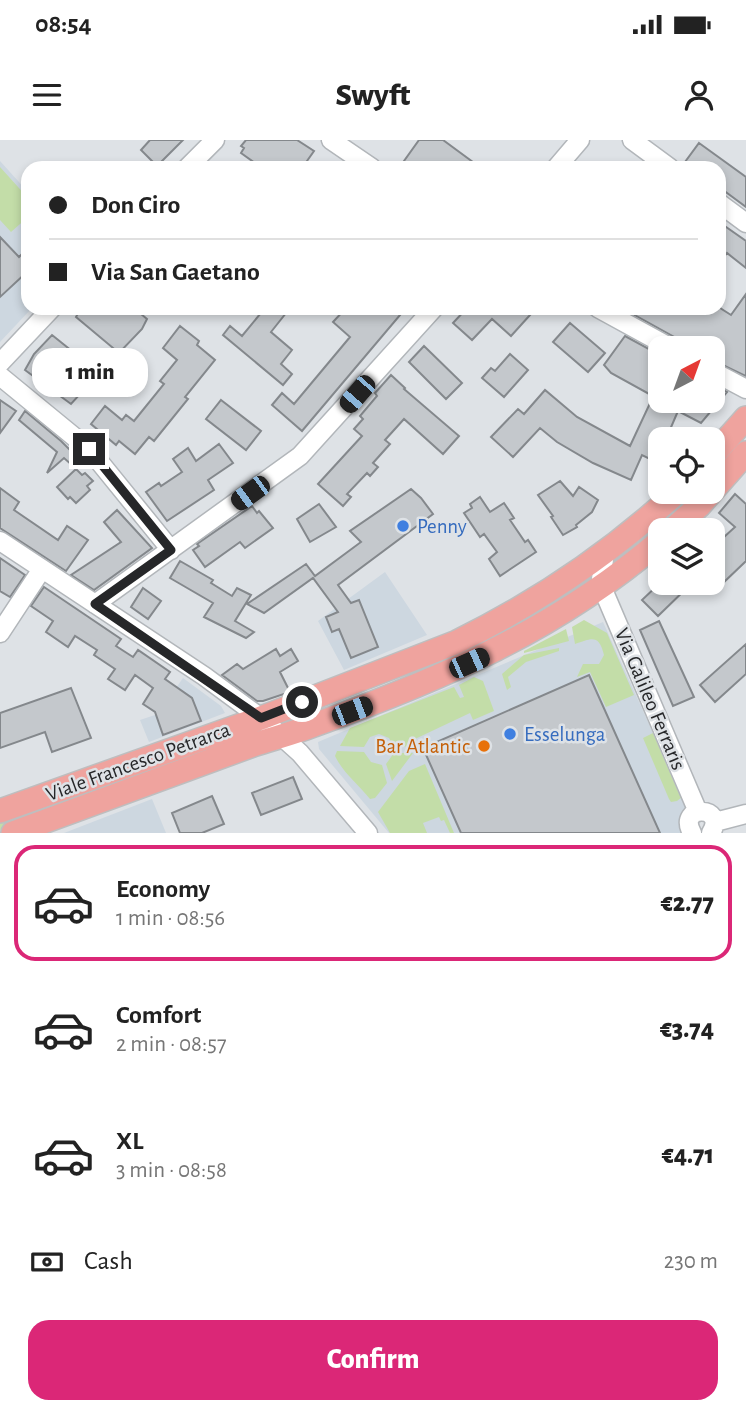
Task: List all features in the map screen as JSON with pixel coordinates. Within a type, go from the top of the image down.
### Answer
[{"type":"main road","points":[[725,441],[746,418]]},
{"type":"main road","points":[[686,518],[746,453]]},
{"type":"main road","name":"Viale Francesco Petrarca","points":[[0,811],[261,718],[457,642],[568,579],[605,553],[663,504]]},
{"type":"main road","name":"Viale Francesco Petrarca","points":[[13,833],[392,696],[485,656],[564,613],[648,551]]},
{"type":"street","points":[[194,161],[215,140]]},
{"type":"street","points":[[331,140],[362,161]]},
{"type":"street","points":[[562,161],[580,140]]},
{"type":"street","points":[[632,140],[660,161]]},
{"type":"street","points":[[726,208],[746,223]]},
{"type":"street","points":[[0,363],[45,315]]},
{"type":"street","points":[[95,604],[300,456],[428,315]]},
{"type":"street","points":[[610,315],[649,336]]},
{"type":"street","points":[[0,376],[89,449],[171,550]]},
{"type":"street","points":[[725,378],[746,390]]},
{"type":"street","points":[[0,541],[283,735],[368,833]]},
{"type":"street","points":[[568,579],[602,587],[605,553]]},
{"type":"street","points":[[0,633],[42,569]]},
{"type":"street","name":"Via Galileo Ferraris","points":[[602,587],[698,812]]},
{"type":"street","points":[[692,833],[689,820],[698,812],[709,813],[713,828],[746,814]]},
{"type":"shaded area","points":[[0,161],[21,184],[21,315],[25,315],[0,342]]},
{"type":"shaded area","points":[[385,572],[427,635],[344,670],[318,621]]},
{"type":"shaded area","points":[[603,622],[698,833],[389,833],[319,749],[318,742]]},
{"type":"shaded area","points":[[183,678],[221,706],[225,713],[149,742],[140,720],[158,714]]},
{"type":"shaded area","points":[[152,799],[166,833],[64,833]]},
{"type":"green space","points":[[0,167],[21,190],[21,223],[11,232],[0,220]]},
{"type":"green space","points":[[584,620],[607,633],[634,695],[606,707],[590,672],[577,677],[583,664],[599,664],[604,655],[600,644],[594,639],[575,644],[572,627]]},
{"type":"green space","points":[[566,629],[569,641],[524,653],[524,651]]},
{"type":"green space","points":[[559,648],[559,651],[526,662],[508,677],[511,687],[507,690],[502,674],[524,655]]},
{"type":"green space","points":[[474,677],[483,681],[494,711],[473,720],[470,713],[415,739],[417,746],[394,747],[389,738],[379,734],[370,737],[364,747],[340,746],[350,728],[454,687],[460,698],[464,697],[459,685]]},
{"type":"green space","points":[[250,731],[249,735],[0,830],[0,821]]},
{"type":"green space","points":[[653,733],[682,797],[677,801],[671,802],[669,799],[643,738]]},
{"type":"green space","points":[[337,751],[364,752],[371,762],[382,765],[387,783],[375,798],[370,799],[338,762],[335,756]]},
{"type":"green space","points":[[394,753],[413,753],[392,781],[386,764]]},
{"type":"green space","points":[[425,764],[454,833],[450,833],[444,820],[441,821],[439,817],[423,823],[427,833],[390,833],[378,812],[409,771]]},
{"type":"building","points":[[150,140],[183,140],[162,161],[152,161],[141,150]]},
{"type":"building","points":[[246,140],[297,140],[314,151],[307,161],[252,161],[241,153],[244,148],[241,146]]},
{"type":"building","points":[[419,140],[443,140],[472,161],[404,161]]},
{"type":"building","points":[[699,143],[724,161],[686,161]]},
{"type":"building","points":[[726,163],[746,177],[746,207],[726,192]]},
{"type":"building","points":[[726,227],[746,241],[746,268],[727,253]]},
{"type":"building","points":[[0,237],[19,257],[21,255],[21,278],[0,297]]},
{"type":"building","points":[[746,294],[746,376],[725,366],[725,336],[672,336],[635,315],[726,315],[726,312],[731,315]]},
{"type":"building","points":[[142,315],[147,319],[142,329],[119,353],[76,317]]},
{"type":"building","points":[[259,315],[284,315],[271,332],[292,350],[281,364],[292,374],[283,385],[223,335],[230,326],[242,336]]},
{"type":"building","points":[[340,315],[400,315],[302,431],[272,405],[282,393],[294,404],[350,337],[333,322]]},
{"type":"building","points":[[460,315],[530,315],[511,336],[492,319],[472,340],[453,323]]},
{"type":"building","points":[[570,323],[605,353],[588,372],[553,342]]},
{"type":"building","points":[[180,326],[199,341],[197,345],[215,360],[154,441],[149,437],[135,454],[119,441],[116,445],[91,424],[105,406],[122,420],[126,415],[134,421],[164,384],[160,381],[177,360],[163,348]]},
{"type":"building","points":[[52,335],[98,372],[71,404],[25,370],[34,354]]},
{"type":"building","points":[[625,336],[648,348],[648,393],[611,373],[604,365]]},
{"type":"building","points":[[424,346],[462,383],[446,399],[409,362]]},
{"type":"building","points":[[510,354],[528,370],[504,397],[482,378],[491,368],[495,371]]},
{"type":"building","points":[[391,375],[459,436],[443,454],[404,419],[385,440],[390,444],[373,463],[378,467],[370,476],[367,473],[347,494],[351,497],[343,506],[318,484],[362,436],[354,429],[363,419],[360,416]]},
{"type":"building","points":[[545,390],[577,417],[630,446],[648,407],[648,413],[677,413],[671,427],[648,427],[648,458],[642,455],[631,480],[593,463],[557,442],[540,428],[513,457],[491,437],[518,409],[524,414]]},
{"type":"building","points":[[0,400],[16,411],[0,433]]},
{"type":"building","points":[[221,400],[261,431],[246,450],[206,419]]},
{"type":"building","points":[[25,411],[80,460],[73,466],[64,458],[47,473],[57,452],[19,420]]},
{"type":"building","points":[[682,413],[709,413],[701,423]]},
{"type":"building","points":[[219,444],[233,463],[208,480],[214,490],[167,521],[146,492],[182,472],[173,459],[188,448],[196,461]]},
{"type":"building","points":[[76,469],[93,481],[87,486],[90,490],[76,503],[57,487]]},
{"type":"building","points":[[560,481],[573,496],[579,487],[598,500],[592,512],[576,525],[577,527],[563,535],[538,495]]},
{"type":"building","points":[[0,488],[19,502],[14,510],[58,540],[67,526],[88,540],[66,571],[0,528]]},
{"type":"building","points":[[411,489],[433,514],[338,585],[351,603],[359,600],[378,647],[351,658],[339,629],[332,632],[326,617],[338,612],[313,578],[264,613],[247,604],[306,564],[315,576],[361,542],[350,531]]},
{"type":"building","points":[[735,494],[746,504],[746,561],[725,581],[725,536],[735,527],[719,513]]},
{"type":"building","points":[[480,497],[490,512],[504,503],[514,518],[510,520],[525,542],[528,540],[536,552],[500,576],[489,559],[497,552],[484,534],[480,537],[464,513],[472,508],[470,504]]},
{"type":"building","points":[[319,504],[336,527],[310,542],[297,519]]},
{"type":"building","points":[[252,506],[273,528],[245,548],[240,542],[205,567],[193,550],[199,546],[197,544]]},
{"type":"building","points":[[117,510],[152,548],[94,590],[71,575],[121,542],[104,522]]},
{"type":"building","points":[[0,558],[25,575],[10,597],[0,591]]},
{"type":"building","points":[[180,561],[213,580],[211,583],[232,596],[237,588],[251,595],[235,621],[254,632],[246,638],[204,617],[213,603],[170,578]]},
{"type":"building","points":[[44,587],[121,639],[116,646],[133,657],[138,650],[170,672],[165,679],[192,698],[201,721],[163,735],[155,712],[143,704],[153,688],[135,675],[125,690],[108,679],[115,669],[94,655],[97,650],[75,636],[68,647],[46,632],[53,621],[31,606]]},
{"type":"building","points":[[143,588],[161,601],[148,619],[131,607]]},
{"type":"building","points":[[648,594],[680,595],[658,616],[642,600]]},
{"type":"building","points":[[659,621],[694,697],[673,706],[640,630]]},
{"type":"building","points":[[746,644],[746,674],[715,702],[700,685]]},
{"type":"building","points":[[276,649],[280,656],[291,649],[298,661],[280,672],[290,692],[257,701],[222,675],[237,664],[243,669]]},
{"type":"building","points":[[589,675],[660,833],[461,833],[423,748]]},
{"type":"building","points":[[71,688],[91,738],[52,752],[45,732],[0,748],[0,713]]},
{"type":"building","points":[[293,777],[302,799],[261,815],[252,793]]},
{"type":"building","points":[[212,796],[224,824],[202,833],[180,833],[172,813]]},
{"type":"place","name":"Penny","points":[[403,526]]},
{"type":"place","name":"Esselunga","points":[[510,734]]},
{"type":"place","name":"Bar Atlantic","points":[[484,746]]},
{"type":"route","points":[[89,449],[171,550],[95,604],[204,676],[261,718],[302,702]]}]
